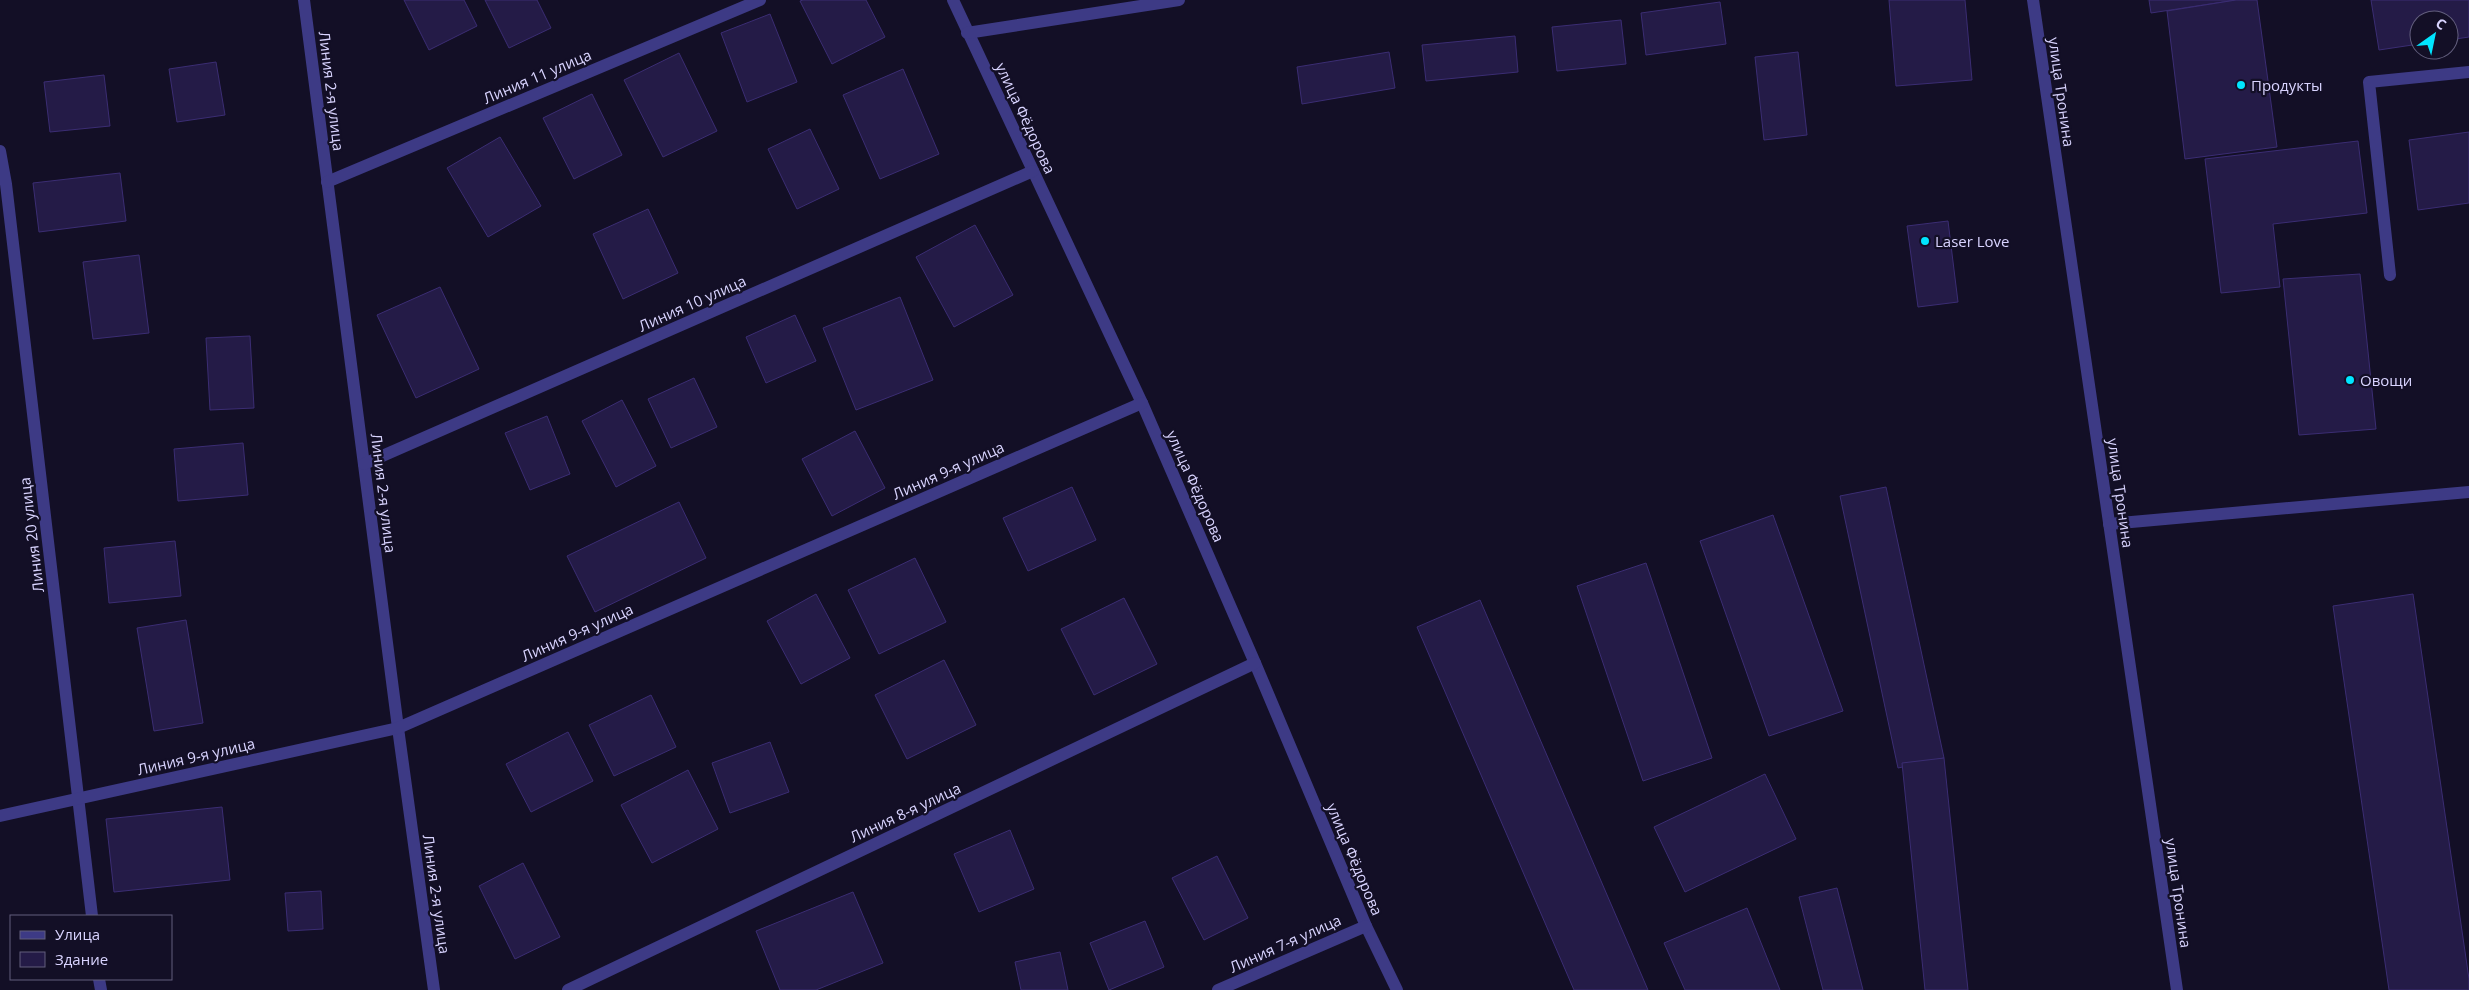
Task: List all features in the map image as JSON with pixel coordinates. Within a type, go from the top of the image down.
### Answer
[{"type":"street","name":"Линия 2-я улица","points":[[304,0],[398,728],[434,990]]},
{"type":"street","name":"Линия 11 улица","points":[[328,182],[760,0]]},
{"type":"street","name":"улица Фёдорова","points":[[953,0],[1142,403],[1255,663],[1366,926],[1397,990]]},
{"type":"street","points":[[967,32],[1179,0]]},
{"type":"street","name":"улица Тронина","points":[[2032,0],[2177,990]]},
{"type":"street","points":[[2390,275],[2369,82],[2469,72]]},
{"type":"street","name":"Линия 20 улица","points":[[0,151],[7,194],[92,915]]},
{"type":"street","name":"Линия 10 улица","points":[[364,464],[1032,171]]},
{"type":"street","name":"Линия 9-я улица","points":[[0,816],[398,728],[1142,403]]},
{"type":"street","points":[[2109,524],[2469,492]]},
{"type":"street","name":"Линия 8-я улица","points":[[568,990],[1255,663]]},
{"type":"street","name":"Линия 7-я улица","points":[[1218,990],[1366,926]]},
{"type":"building","points":[[404,0],[464,0],[477,26],[429,50]]},
{"type":"building","points":[[485,0],[537,0],[551,28],[509,48]]},
{"type":"building","points":[[866,0],[885,37],[832,64],[800,1]]},
{"type":"building","points":[[1889,0],[1965,0],[1972,80],[1896,86]]},
{"type":"building","points":[[2149,0],[2236,0],[2151,13]]},
{"type":"building","points":[[2236,0],[2257,0],[2277,147],[2185,159],[2167,11]]},
{"type":"building","points":[[2371,0],[2469,0],[2469,37],[2459,38],[2459,10],[2409,10],[2409,46],[2379,50]]},
{"type":"building","points":[[1720,2],[1726,44],[1646,55],[1641,13]]},
{"type":"building","points":[[770,14],[797,82],[747,102],[721,33]]},
{"type":"building","points":[[1621,20],[1626,64],[1557,71],[1552,27]]},
{"type":"building","points":[[1515,36],[1518,72],[1426,81],[1422,45]]},
{"type":"building","points":[[1389,52],[1395,88],[1302,104],[1297,67]]},
{"type":"building","points":[[1798,52],[1807,135],[1764,140],[1755,57]]},
{"type":"building","points":[[679,53],[717,131],[663,157],[624,80]]},
{"type":"building","points":[[216,62],[225,115],[177,122],[169,69]]},
{"type":"building","points":[[903,69],[939,154],[880,179],[843,95]]},
{"type":"building","points":[[104,75],[110,126],[50,132],[44,82]]},
{"type":"building","points":[[592,94],[622,155],[574,179],[543,118]]},
{"type":"building","points":[[810,129],[839,189],[797,209],[768,149]]},
{"type":"building","points":[[2469,132],[2469,203],[2418,210],[2409,140]]},
{"type":"building","points":[[500,137],[541,206],[488,237],[447,168]]},
{"type":"building","points":[[2358,141],[2367,213],[2273,224],[2280,287],[2221,293],[2205,159]]},
{"type":"building","points":[[120,173],[126,221],[39,232],[33,183]]},
{"type":"building","points":[[648,209],[678,273],[623,299],[593,234]]},
{"type":"building","points":[[1948,221],[1958,302],[1918,307],[1907,226]]},
{"type":"building","points":[[975,225],[1013,295],[954,327],[916,257]]},
{"type":"building","points":[[139,255],[149,333],[93,339],[83,262]]},
{"type":"building","points":[[2360,274],[2376,429],[2299,435],[2283,279]]},
{"type":"building","points":[[440,287],[479,369],[416,398],[377,315]]},
{"type":"building","points":[[900,297],[933,380],[856,410],[823,328]]},
{"type":"building","points":[[795,315],[816,361],[766,383],[746,337]]},
{"type":"building","points":[[250,336],[254,408],[210,410],[206,338]]},
{"type":"building","points":[[694,378],[717,427],[671,448],[648,399]]},
{"type":"building","points":[[622,400],[656,466],[616,487],[582,421]]},
{"type":"building","points":[[547,416],[570,474],[530,490],[505,433]]},
{"type":"building","points":[[855,431],[885,488],[832,516],[802,459]]},
{"type":"building","points":[[243,443],[248,495],[178,501],[174,449]]},
{"type":"building","points":[[1072,487],[1096,540],[1028,571],[1003,518]]},
{"type":"building","points":[[1886,487],[1944,758],[1898,768],[1840,496]]},
{"type":"building","points":[[679,502],[706,558],[595,612],[567,556]]},
{"type":"building","points":[[1773,515],[1843,711],[1769,736],[1700,541]]},
{"type":"building","points":[[175,541],[181,596],[109,603],[104,548]]},
{"type":"building","points":[[915,558],[946,622],[879,654],[848,590]]},
{"type":"building","points":[[1646,563],[1712,758],[1643,781],[1577,586]]},
{"type":"building","points":[[816,594],[850,658],[801,684],[767,621]]},
{"type":"building","points":[[2413,594],[2469,979],[2469,990],[2389,990],[2333,606]]},
{"type":"building","points":[[1124,598],[1157,664],[1094,695],[1061,629]]},
{"type":"building","points":[[1480,600],[1648,990],[1574,990],[1417,627]]},
{"type":"building","points":[[186,620],[203,723],[154,731],[137,628]]},
{"type":"building","points":[[944,660],[976,725],[907,759],[875,695]]},
{"type":"building","points":[[651,695],[676,747],[614,776],[589,725]]},
{"type":"building","points":[[568,732],[593,781],[531,812],[506,764]]},
{"type":"building","points":[[770,742],[789,792],[730,813],[712,763]]},
{"type":"building","points":[[1944,758],[1968,990],[1925,990],[1902,763]]},
{"type":"building","points":[[688,770],[718,829],[652,863],[621,805]]},
{"type":"building","points":[[1765,774],[1796,839],[1685,892],[1654,827]]},
{"type":"building","points":[[222,807],[230,880],[114,892],[106,819]]},
{"type":"building","points":[[1010,830],[1034,889],[979,912],[954,854]]},
{"type":"building","points":[[1217,856],[1248,918],[1204,940],[1172,878]]},
{"type":"building","points":[[523,863],[560,937],[515,959],[479,886]]},
{"type":"building","points":[[1837,888],[1863,990],[1823,990],[1799,897]]},
{"type":"building","points":[[321,891],[323,929],[288,931],[285,893]]},
{"type":"building","points":[[853,892],[883,963],[816,990],[780,990],[756,931]]},
{"type":"building","points":[[1747,908],[1780,990],[1685,990],[1664,943]]},
{"type":"building","points":[[1145,921],[1164,967],[1109,990],[1090,943]]},
{"type":"building","points":[[1060,952],[1068,990],[1021,990],[1015,962]]},
{"type":"place","name":"Продукты","points":[[2241,85]]},
{"type":"place","name":"Laser Love","points":[[1925,241]]},
{"type":"place","name":"Овощи","points":[[2350,380]]}]
